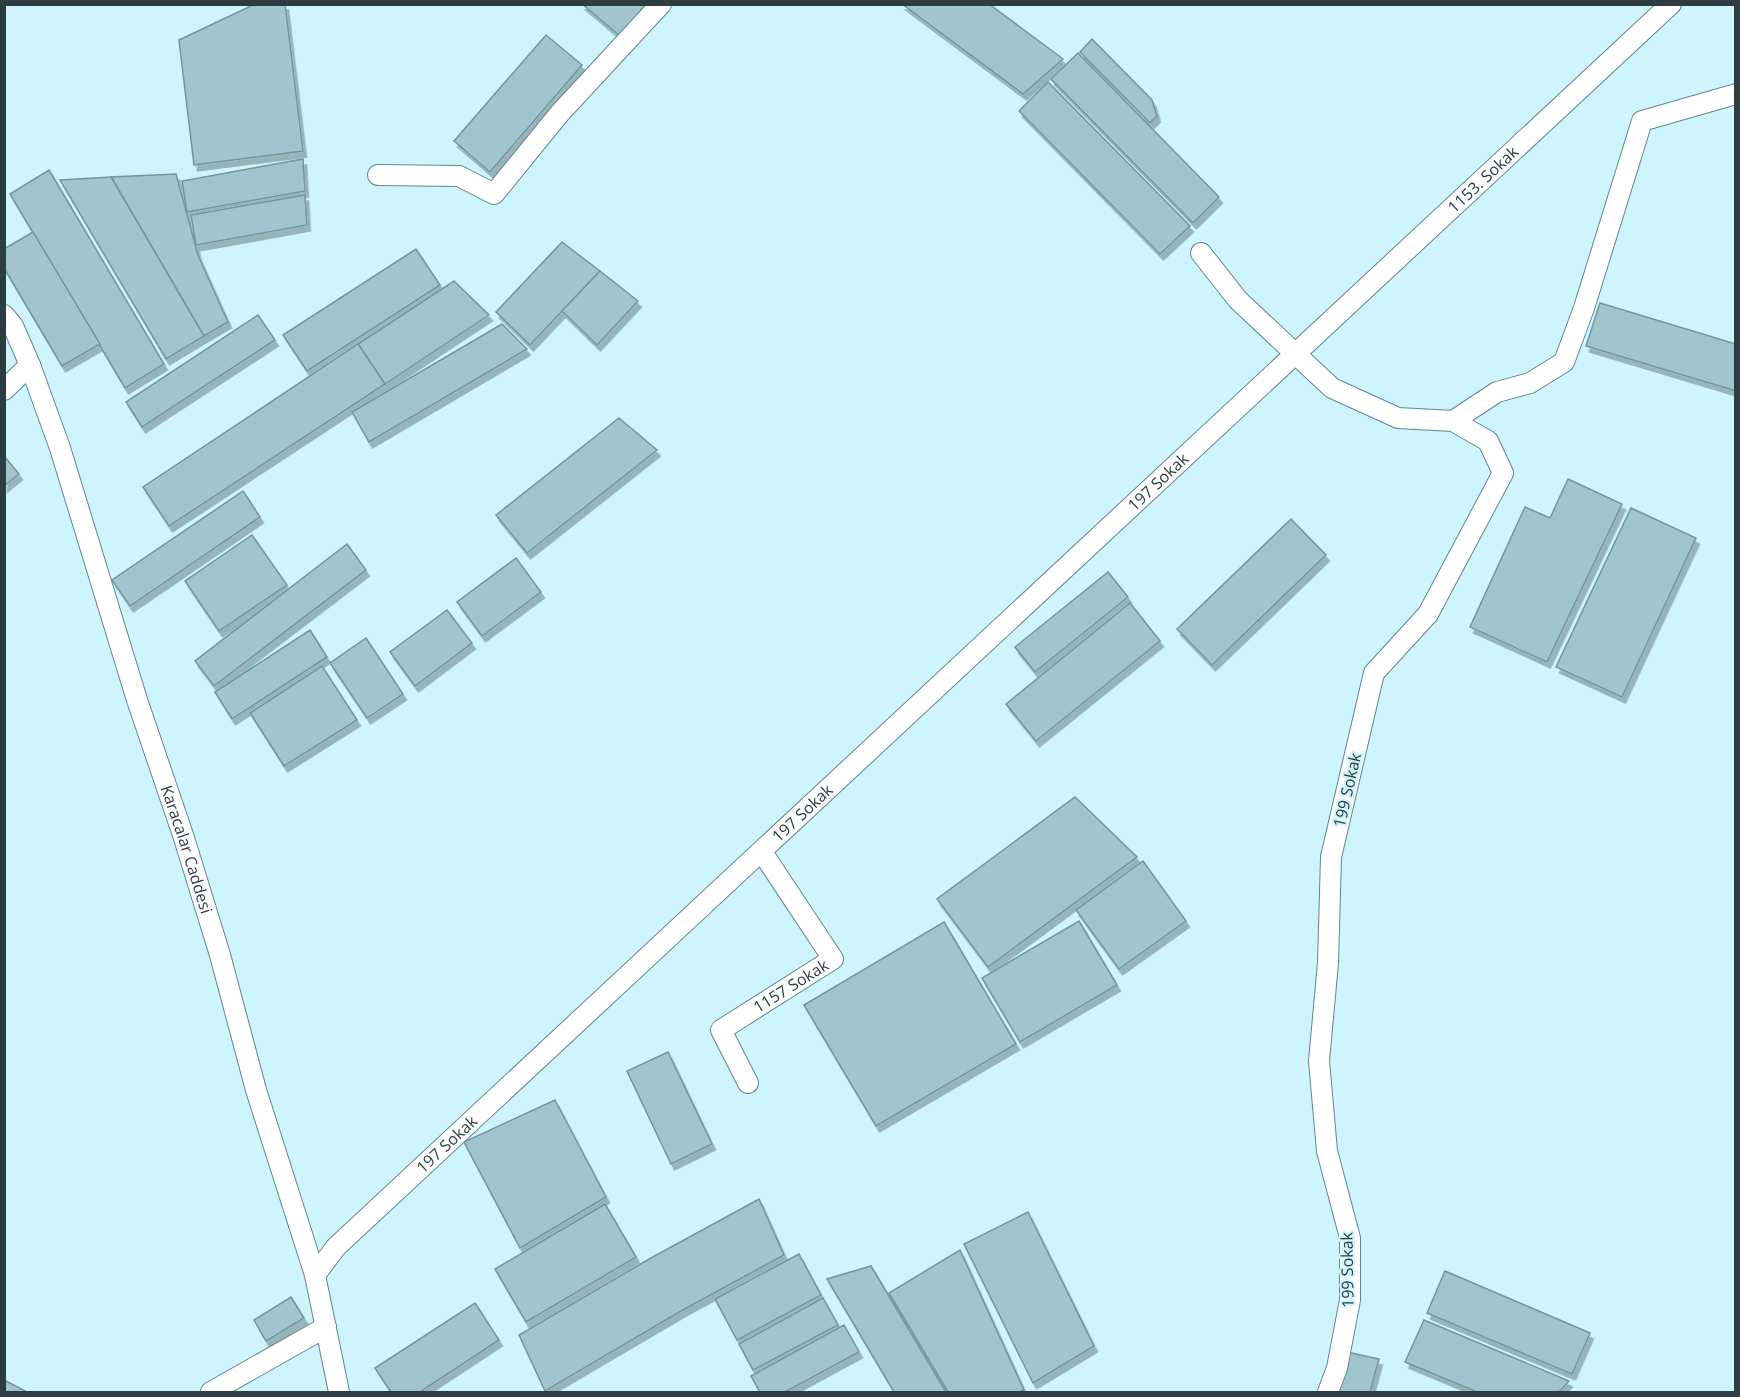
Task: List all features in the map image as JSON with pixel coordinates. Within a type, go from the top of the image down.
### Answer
[{"type":"street","points":[[378,175],[459,176],[494,194],[560,114],[661,4]]},
{"type":"street","name":"1153. Sokak","points":[[1296,356],[1671,4]]},
{"type":"street","points":[[1453,421],[1497,392],[1530,383],[1564,362],[1584,308],[1642,121],[1736,94]]},
{"type":"street","name":"199 Sokak","points":[[1201,253],[1238,300],[1332,388],[1398,418],[1453,421],[1488,441],[1503,473],[1428,614],[1374,673],[1331,857],[1328,963],[1319,1061],[1327,1151],[1350,1238],[1350,1300],[1337,1368],[1328,1392]]},
{"type":"street","name":"Karacalar Caddesi","points":[[4,315],[13,326],[30,365],[60,448],[137,700],[184,838],[220,955],[256,1090],[315,1275],[339,1392]]},
{"type":"street","name":"197 Sokak","points":[[315,1275],[336,1247],[1296,356]]},
{"type":"street","points":[[4,390],[30,365]]},
{"type":"street","name":"1157 Sokak","points":[[748,1083],[721,1030],[832,959],[762,852]]},
{"type":"street","points":[[211,1392],[326,1327]]},
{"type":"building","points":[[255,4],[285,4],[303,151],[194,165],[179,40]]},
{"type":"building","points":[[582,4],[646,4],[620,36]]},
{"type":"building","points":[[902,4],[989,4],[1063,59],[1023,94]]},
{"type":"building","points":[[546,35],[582,65],[490,172],[454,141]]},
{"type":"building","points":[[1092,39],[1152,100],[1157,116],[1150,123],[1080,52]]},
{"type":"building","points":[[1078,53],[1219,197],[1193,223],[1051,79]]},
{"type":"building","points":[[1048,82],[1190,226],[1160,254],[1019,111]]},
{"type":"building","points":[[303,159],[305,191],[187,212],[182,181]]},
{"type":"building","points":[[49,170],[164,364],[125,388],[10,194]]},
{"type":"building","points":[[176,174],[198,255],[228,322],[204,336],[111,177]]},
{"type":"building","points":[[111,177],[204,336],[166,359],[60,180]]},
{"type":"building","points":[[305,195],[307,225],[196,245],[191,215]]},
{"type":"building","points":[[33,232],[100,344],[62,366],[4,268],[4,249]]},
{"type":"building","points":[[562,242],[600,271],[530,345],[496,312]]},
{"type":"building","points":[[416,249],[440,285],[307,371],[283,335]]},
{"type":"building","points":[[600,271],[638,301],[597,345],[562,311]]},
{"type":"building","points":[[454,281],[489,315],[385,384],[358,344]]},
{"type":"building","points":[[1600,303],[1736,344],[1736,391],[1586,346]]},
{"type":"building","points":[[258,315],[275,340],[142,427],[126,402]]},
{"type":"building","points":[[502,324],[527,349],[369,442],[352,412]]},
{"type":"building","points":[[358,344],[385,384],[169,526],[143,487]]},
{"type":"building","points":[[619,418],[657,450],[527,553],[496,515]]},
{"type":"building","points":[[4,456],[19,474],[4,486]]},
{"type":"building","points":[[1568,479],[1622,504],[1547,662],[1470,627],[1525,507],[1550,518]]},
{"type":"building","points":[[243,491],[260,517],[130,606],[112,580]]},
{"type":"building","points":[[1631,508],[1696,538],[1622,697],[1556,667]]},
{"type":"building","points":[[1291,519],[1326,555],[1212,665],[1177,629]]},
{"type":"building","points":[[252,535],[287,585],[219,631],[185,581]]},
{"type":"building","points":[[347,544],[366,570],[214,686],[195,661]]},
{"type":"building","points":[[516,558],[541,592],[482,636],[457,602]]},
{"type":"building","points":[[1108,572],[1128,597],[1035,672],[1015,647]]},
{"type":"building","points":[[1130,603],[1160,641],[1036,741],[1006,704]]},
{"type":"building","points":[[447,610],[472,643],[415,686],[390,652]]},
{"type":"building","points":[[310,630],[327,657],[232,719],[215,692]]},
{"type":"building","points":[[366,638],[403,694],[367,718],[330,663]]},
{"type":"building","points":[[322,666],[357,720],[284,766],[250,713]]},
{"type":"building","points":[[1075,797],[1137,857],[988,967],[937,899]]},
{"type":"building","points":[[1143,861],[1186,921],[1119,969],[1076,910]]},
{"type":"building","points":[[1079,921],[1117,985],[1020,1042],[982,978]]},
{"type":"building","points":[[944,922],[1016,1044],[876,1126],[804,1005]]},
{"type":"building","points":[[668,1052],[712,1144],[671,1164],[627,1071]]},
{"type":"building","points":[[555,1100],[606,1197],[520,1248],[464,1142]]},
{"type":"building","points":[[759,1199],[784,1255],[681,1311],[545,1391],[519,1335],[651,1258]]},
{"type":"building","points":[[605,1204],[636,1257],[526,1322],[495,1269]]},
{"type":"building","points":[[1028,1212],[1094,1346],[1033,1383],[964,1244]]},
{"type":"building","points":[[960,1250],[1024,1390],[1020,1392],[948,1392],[889,1293]]},
{"type":"building","points":[[799,1254],[821,1295],[737,1340],[715,1299]]},
{"type":"building","points":[[871,1266],[946,1392],[894,1392],[827,1279]]},
{"type":"building","points":[[1445,1271],[1590,1333],[1572,1374],[1427,1313]]},
{"type":"building","points":[[291,1297],[304,1318],[266,1341],[254,1320]]},
{"type":"building","points":[[823,1298],[838,1325],[753,1370],[739,1344]]},
{"type":"building","points":[[475,1303],[499,1340],[420,1392],[391,1392],[375,1368]]},
{"type":"building","points":[[1424,1320],[1569,1381],[1559,1392],[1477,1392],[1405,1362]]},
{"type":"building","points":[[844,1325],[859,1352],[785,1392],[760,1392],[751,1376]]},
{"type":"building","points":[[1347,1352],[1379,1359],[1370,1392],[1337,1392]]},
{"type":"building","points":[[4,1380],[27,1392],[4,1392]]}]
